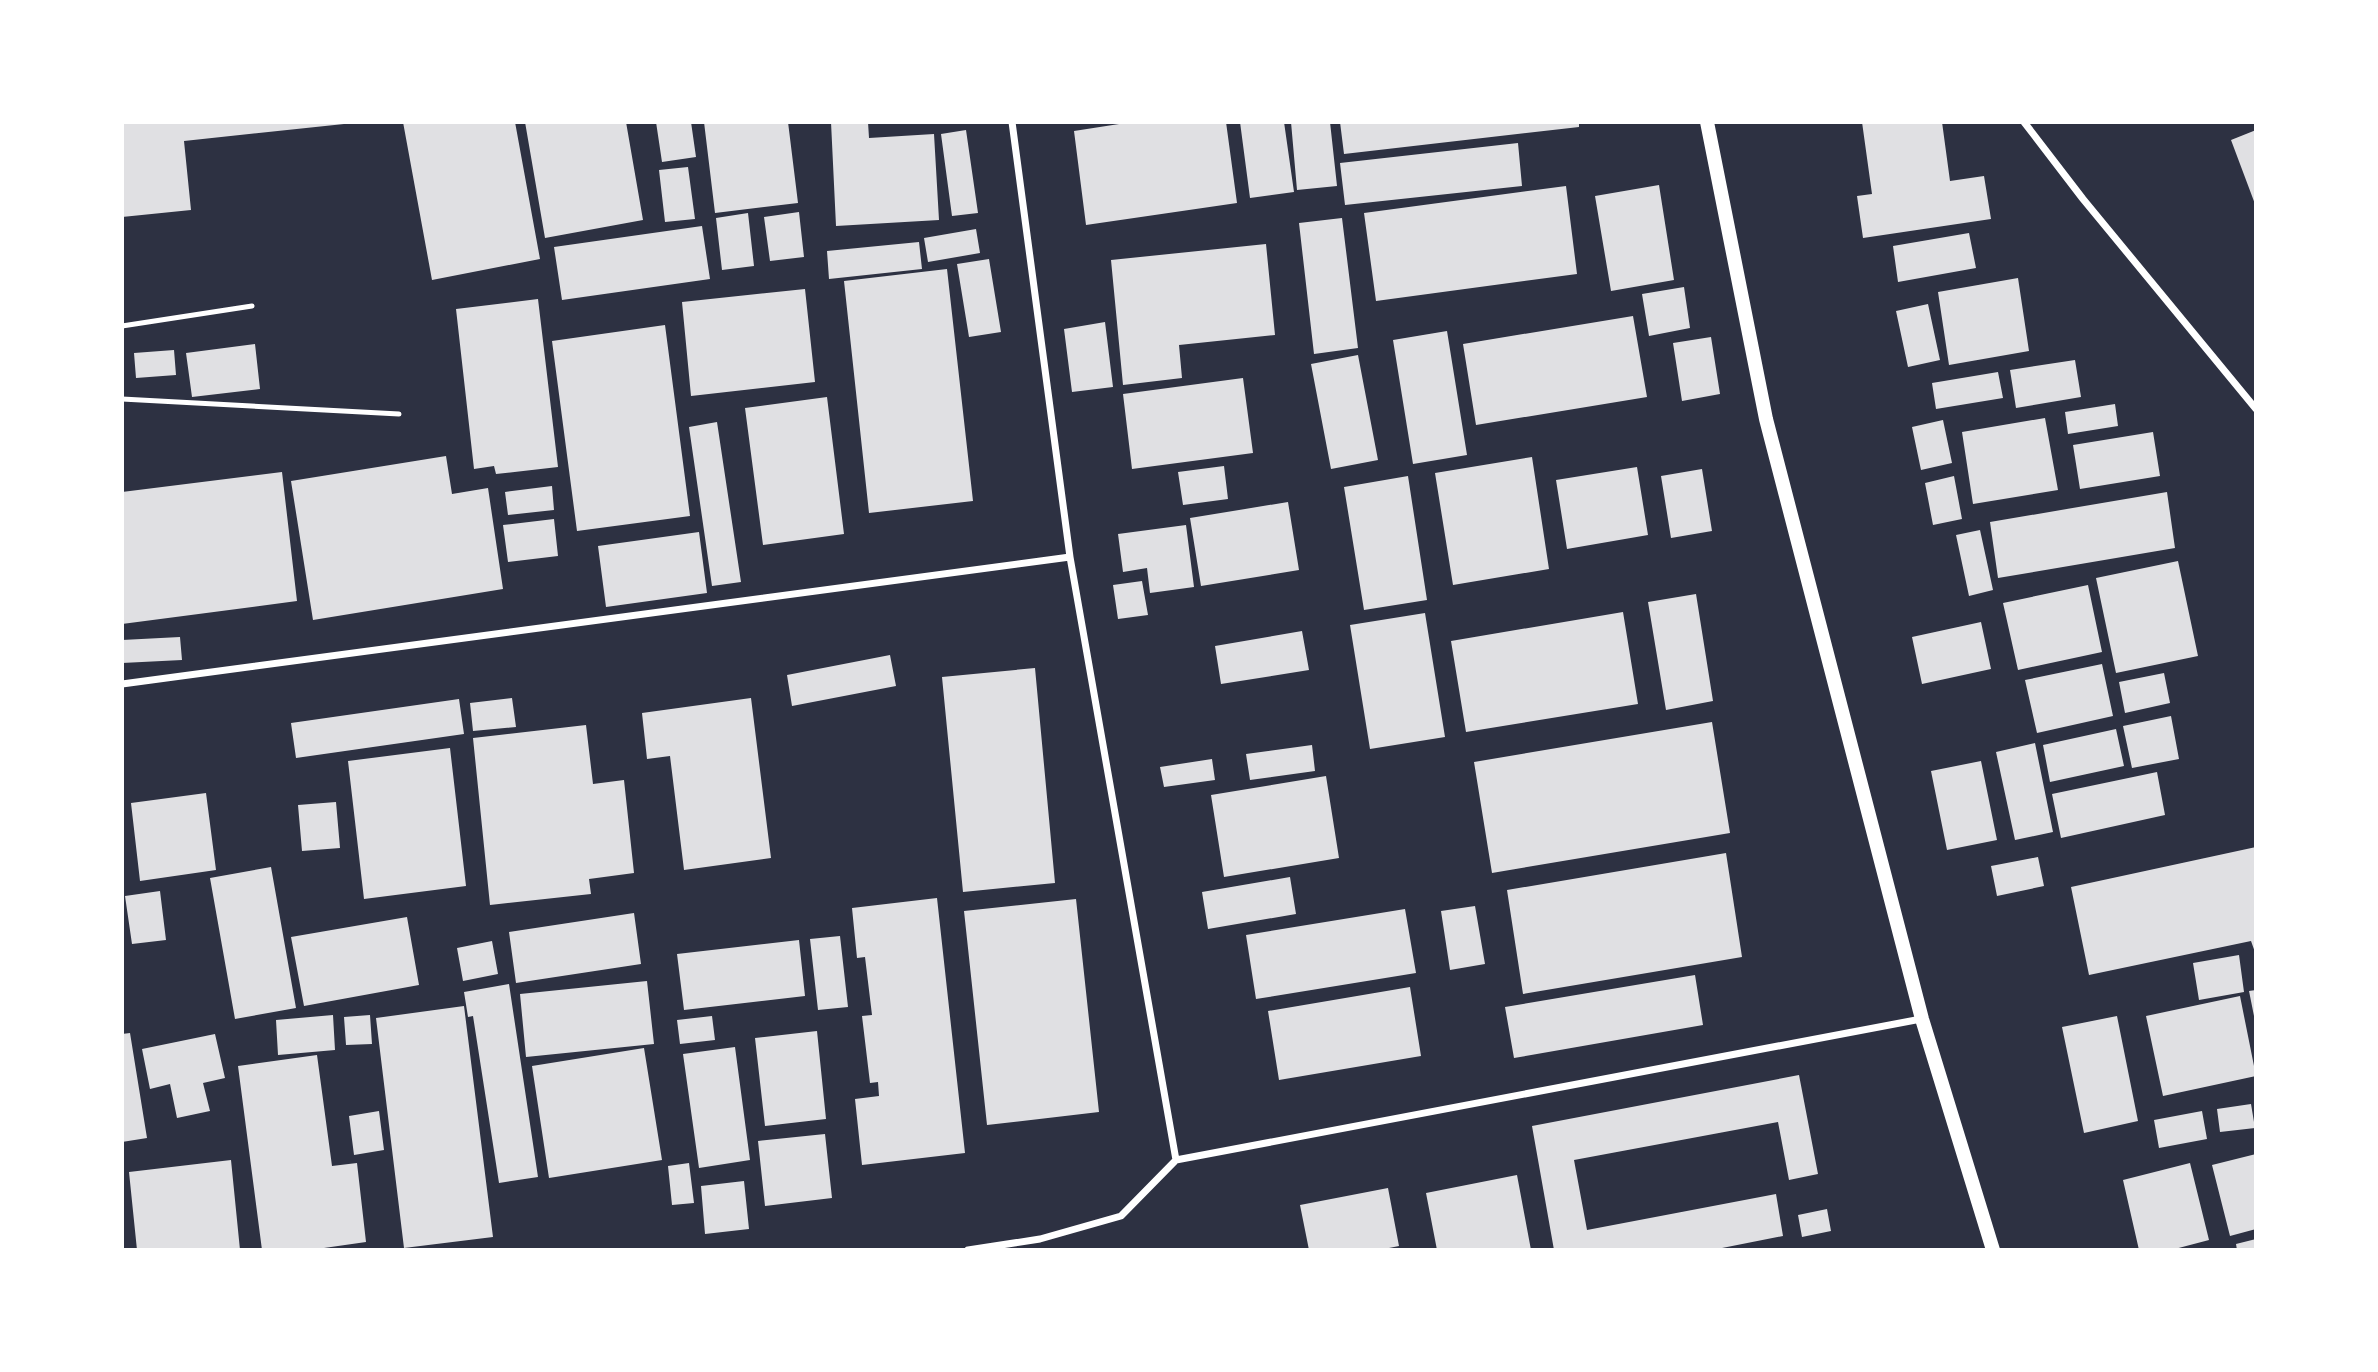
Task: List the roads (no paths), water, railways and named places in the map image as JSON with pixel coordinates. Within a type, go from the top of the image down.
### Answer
[{"type":"main road","points":[[1707,122],[1766,419],[1922,1019],[1993,1250]]},
{"type":"street","points":[[1012,122],[1070,557],[1175,1160]]},
{"type":"street","points":[[2024,122],[2083,199],[2256,409]]},
{"type":"street","points":[[122,684],[1070,557]]},
{"type":"street","points":[[968,1250],[1040,1240],[1121,1216],[1175,1160],[1922,1019]]},
{"type":"lane","points":[[122,326],[252,306]]},
{"type":"lane","points":[[122,399],[398,414]]}]
